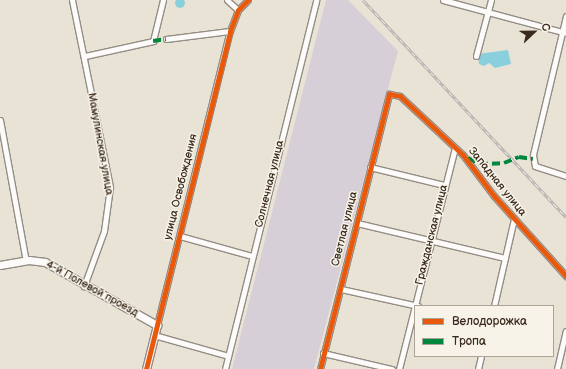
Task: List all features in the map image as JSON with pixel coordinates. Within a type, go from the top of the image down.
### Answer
[{"type":"street","name":"Мамулинская улица","points":[[72,0],[110,187],[104,231],[84,286]]},
{"type":"street","points":[[84,56],[153,41],[163,0]]},
{"type":"street","points":[[227,0],[238,10],[248,0]]},
{"type":"street","name":"Солнечная улица","points":[[225,369],[316,0]]},
{"type":"street","points":[[443,0],[488,14],[564,33]]},
{"type":"street","points":[[476,56],[491,0]]},
{"type":"street","name":"улица Освобождения","points":[[146,369],[230,31],[238,10]]},
{"type":"street","points":[[566,16],[564,33],[533,155],[535,166],[566,176]]},
{"type":"street","points":[[166,39],[230,31]]},
{"type":"street","name":"Западная улица","points":[[389,94],[400,96],[455,148],[514,218],[566,276]]},
{"type":"street","name":"Светлая улица","points":[[320,369],[389,94]]},
{"type":"street","points":[[0,120],[26,261]]},
{"type":"street","name":"Гражданская улица","points":[[416,305],[444,185],[455,148]]},
{"type":"street","points":[[370,167],[444,185]]},
{"type":"street","points":[[494,305],[514,218]]},
{"type":"street","points":[[357,223],[431,239],[505,258]]},
{"type":"street","points":[[180,236],[252,256]]},
{"type":"street","name":"4-й Полевой проезд","points":[[0,265],[26,261],[45,262],[84,286],[157,325]]},
{"type":"street","points":[[341,289],[416,305]]},
{"type":"street","name":"Гражданская улица","points":[[399,369],[414,313]]},
{"type":"street","points":[[557,369],[566,331]]},
{"type":"street","points":[[154,336],[228,356]]},
{"type":"street","points":[[324,353],[392,369]]},
{"type":"street","points":[[479,369],[482,357]]},
{"type":"shaded area","points":[[326,0],[348,0],[398,51],[314,369],[232,369]]},
{"type":"water","points":[[178,-1],[182,-1],[185,1],[185,5],[182,8],[178,8],[175,5],[175,1]]},
{"type":"water","points":[[508,50],[511,64],[495,68],[489,63],[484,66],[479,64],[478,54]]},
{"type":"railway","points":[[363,0],[566,217]]},
{"type":"marked path","points":[[153,41],[166,39]]},
{"type":"marked path","points":[[468,158],[480,164],[504,163],[519,157],[533,159]]},
{"type":"cycle path","points":[[146,369],[230,31],[238,10],[248,0]]},
{"type":"cycle path","points":[[320,369],[389,94],[400,96],[463,155],[494,196],[566,276]]}]
